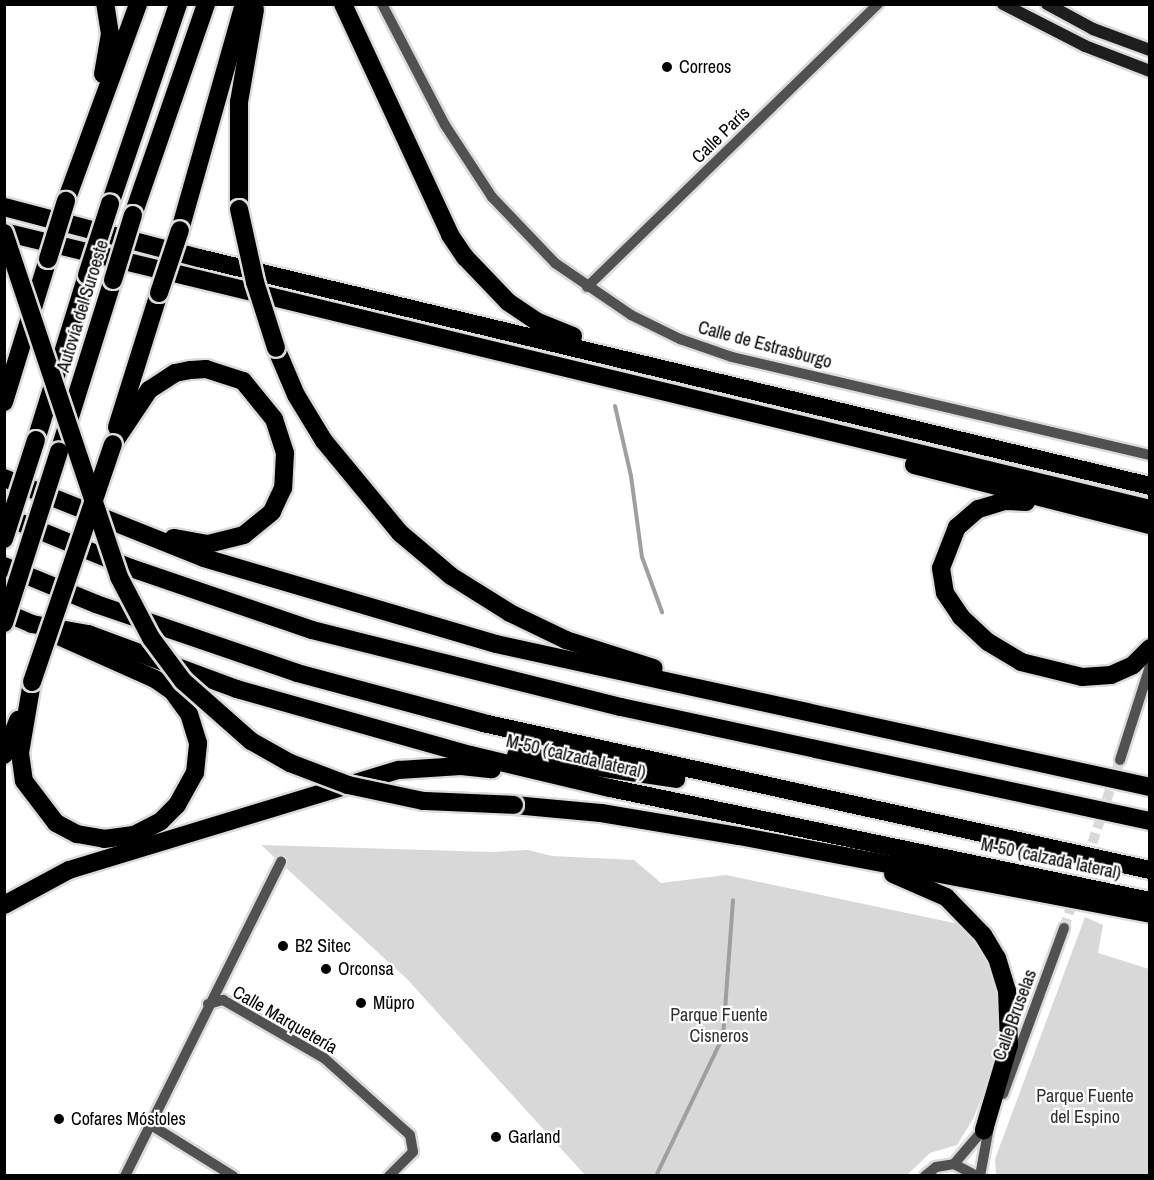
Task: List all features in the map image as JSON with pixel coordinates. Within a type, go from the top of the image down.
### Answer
[{"type":"highway","points":[[101,101],[110,34],[105,4]]},
{"type":"highway","points":[[4,402],[66,201],[138,4]]},
{"type":"highway","name":"Autovía del Suroeste","points":[[4,539],[110,204],[178,4]]},
{"type":"highway","name":"Autovía del Suroeste","points":[[4,623],[133,215],[206,4]]},
{"type":"highway","points":[[4,755],[32,682],[113,444],[180,230],[244,4]]},
{"type":"highway","points":[[256,4],[239,102],[239,210],[255,282],[276,348],[297,395],[359,488],[426,555],[510,613],[566,640],[637,664],[868,717],[928,739]]},
{"type":"highway","points":[[344,4],[450,235],[485,282],[536,321],[566,334],[703,369],[756,389]]},
{"type":"highway","points":[[4,207],[200,258],[756,389],[1149,486]]},
{"type":"highway","points":[[4,232],[652,391],[1149,509]]},
{"type":"highway","points":[[4,232],[119,577],[151,638],[183,681],[251,741],[290,763],[338,782],[423,801],[514,805],[627,817],[1149,914]]},
{"type":"highway","points":[[113,444],[149,390],[175,373],[206,369],[243,381],[258,395],[274,419],[285,453],[283,488],[272,512],[244,535],[208,544],[125,528]]},
{"type":"highway","points":[[652,391],[1058,503],[1149,525]]},
{"type":"highway","points":[[4,478],[204,558],[496,644],[1149,787]]},
{"type":"highway","points":[[1058,503],[1005,501],[978,509],[957,527],[947,545],[941,568],[945,592],[961,617],[988,642],[1021,662],[1048,671],[1082,678],[1111,675],[1134,664],[1149,648]]},
{"type":"highway","points":[[4,516],[131,568],[312,630],[621,707],[1149,821]]},
{"type":"highway","points":[[4,566],[96,604],[297,673],[483,723],[1149,870]]},
{"type":"highway","points":[[4,601],[88,634]]},
{"type":"highway","name":"M-50 (calzada lateral)","points":[[4,612],[32,624],[88,634],[237,689],[411,740],[610,788],[1149,901]]},
{"type":"highway","points":[[32,624],[134,668],[172,691],[189,714],[198,743],[195,773],[177,805],[161,821],[134,835],[104,839],[77,834],[56,823],[24,781],[20,753],[32,682]]},
{"type":"highway","points":[[411,740],[720,787],[788,791]]},
{"type":"highway","points":[[4,904],[69,870],[399,770],[461,766],[610,788]]},
{"type":"highway","points":[[627,817],[667,829],[880,870],[918,882],[959,909],[997,958],[1007,990],[1009,1045],[984,1130]]},
{"type":"street","name":"Calle de Estrasburgo","points":[[382,4],[445,125],[492,197],[555,263],[586,287],[680,339],[732,357],[1149,455]]},
{"type":"street","name":"Calle París","points":[[586,287],[878,4]]},
{"type":"street","points":[[1003,4],[1085,46],[1149,71]]},
{"type":"street","points":[[1047,4],[1093,29],[1149,51]]},
{"type":"street","points":[[1120,760],[1149,670]]},
{"type":"street","points":[[125,1176],[208,1004],[281,862]]},
{"type":"street","name":"Calle Bruselas","points":[[978,1176],[984,1142],[994,1113],[1023,1046],[1064,928]]},
{"type":"street","name":"Calle Marquetería","points":[[208,1004],[223,1000],[324,1058],[410,1135],[413,1152],[389,1176]]},
{"type":"street","name":"Calle Bruselas","points":[[954,1164],[984,1130],[994,1113]]},
{"type":"street","points":[[151,1125],[233,1176]]},
{"type":"street","points":[[925,1176],[936,1167],[954,1164],[978,1176]]},
{"type":"green space","name":"Parque Fuente Cisneros","points":[[261,845],[492,852],[528,850],[552,856],[634,860],[661,883],[726,875],[954,923],[969,930],[991,968],[999,995],[1001,1022],[993,1070],[973,1119],[957,1145],[930,1153],[907,1175],[585,1175],[407,979]]},
{"type":"green space","name":"Parque Fuente del Espino","points":[[1085,917],[1103,925],[1098,953],[1149,969],[1149,1175],[996,1175],[995,1159]]},
{"type":"waterway","points":[[615,406],[631,476],[642,557],[662,612]]},
{"type":"waterway","points":[[656,1176],[723,1037],[733,900]]},
{"type":"tunnel","points":[[1064,928],[1120,760]]},
{"type":"place","name":"Correos","points":[[667,67]]},
{"type":"place","name":"B2 Sitec","points":[[283,946]]},
{"type":"place","name":"Orconsa","points":[[326,969]]},
{"type":"place","name":"Müpro","points":[[361,1003]]},
{"type":"place","name":"Cofares Móstoles","points":[[59,1119]]},
{"type":"place","name":"Garland","points":[[496,1137]]}]
